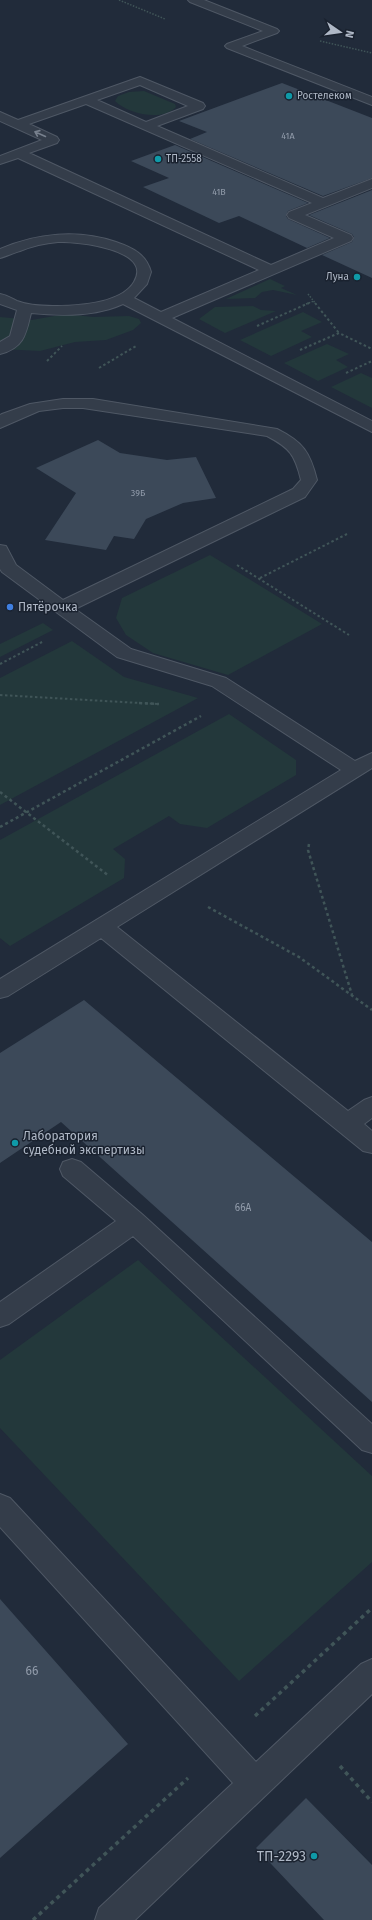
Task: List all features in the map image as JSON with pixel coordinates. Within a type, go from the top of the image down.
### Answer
[{"type":"lane","points":[[194,0],[273,31],[231,46],[372,100]]},
{"type":"lane","points":[[18,124],[140,81],[199,106],[146,126]]},
{"type":"lane","points":[[86,100],[323,203]]},
{"type":"lane","points":[[0,116],[53,140],[0,160]]},
{"type":"lane","points":[[18,153],[271,270]]},
{"type":"lane","points":[[168,320],[271,270],[346,238],[294,215],[372,183]]},
{"type":"lane","points":[[0,254],[15,246],[37,240],[62,238],[87,239],[109,243],[128,251],[140,261],[144,272],[140,285],[123,298],[106,305],[80,310],[51,311],[25,308],[0,298]]},
{"type":"lane","points":[[123,298],[372,427]]},
{"type":"lane","points":[[0,349],[17,338],[25,308]]},
{"type":"lane","points":[[0,423],[27,410],[51,403],[93,404],[271,432],[291,442],[304,458],[309,480],[299,493],[62,608]]},
{"type":"lane","points":[[0,550],[8,568],[124,653],[219,682],[355,770]]},
{"type":"lane","points":[[0,990],[372,760]]},
{"type":"lane","points":[[102,927],[372,1144]]},
{"type":"lane","points":[[347,1124],[372,1106]]},
{"type":"lane","points":[[72,1169],[134,1222],[372,1441]]},
{"type":"lane","points":[[0,1316],[134,1222]]},
{"type":"lane","points":[[0,1507],[255,1784]]},
{"type":"lane","points":[[111,1920],[372,1674]]},
{"type":"path","points":[[306,291],[339,332],[372,349]]},
{"type":"path","points":[[257,326],[314,301]]},
{"type":"path","points":[[71,403],[75,383],[168,320]]},
{"type":"path","points":[[295,352],[339,332]]},
{"type":"path","points":[[340,376],[372,361]]},
{"type":"path","points":[[259,579],[347,534]]},
{"type":"path","points":[[199,542],[349,635]]},
{"type":"path","points":[[0,664],[50,638]]},
{"type":"path","points":[[0,695],[163,704]]},
{"type":"path","points":[[0,826],[240,695]]},
{"type":"path","points":[[0,792],[108,876],[170,886],[299,957],[372,1010]]},
{"type":"path","points":[[320,792],[308,850],[352,995]]},
{"type":"green space","points":[[144,91],[175,104],[176,107],[170,112],[154,115],[136,113],[121,106],[115,101],[118,96],[129,92]]},
{"type":"green space","points":[[270,279],[285,286],[281,288],[297,295],[273,290],[262,292],[255,298],[226,299]]},
{"type":"green space","points":[[253,306],[261,310],[276,311],[225,333],[199,319],[215,307]]},
{"type":"green space","points":[[303,312],[322,322],[301,331],[312,337],[271,356],[240,340]]},
{"type":"green space","points":[[65,314],[93,317],[129,316],[139,319],[141,323],[133,330],[106,340],[75,342],[40,351],[0,349],[0,317],[32,320]]},
{"type":"green space","points":[[327,344],[349,354],[336,360],[348,367],[318,381],[284,363]]},
{"type":"green space","points":[[361,373],[372,378],[372,408],[331,387]]},
{"type":"green space","points":[[210,555],[322,624],[228,675],[153,653],[126,635],[116,618],[122,598]]},
{"type":"green space","points":[[43,623],[53,630],[0,657],[0,644]]},
{"type":"green space","points":[[72,641],[124,677],[198,698],[0,805],[0,678]]},
{"type":"green space","points":[[229,714],[296,760],[296,775],[207,828],[180,824],[169,816],[113,849],[125,859],[124,878],[10,946],[0,938],[0,840]]},
{"type":"green space","points":[[138,1260],[372,1476],[372,1562],[239,1681],[0,1428],[0,1360]]},
{"type":"building","points":[[282,83],[372,118],[372,178],[323,196],[190,139],[207,132],[179,121]]},
{"type":"building","points":[[175,145],[308,203],[288,211],[286,216],[288,219],[330,238],[307,248],[239,216],[219,223],[143,187],[169,178],[131,161]]},
{"type":"building","points":[[372,190],[372,278],[322,255],[352,242],[354,237],[352,234],[309,215]]},
{"type":"building","points":[[98,440],[120,453],[167,460],[196,457],[216,498],[183,503],[146,519],[134,539],[114,536],[106,550],[45,540],[76,493],[36,468]]},
{"type":"building","points":[[84,1000],[372,1242],[372,1402],[61,1122],[0,1163],[0,1053]]},
{"type":"building","points":[[0,1599],[128,1744],[0,1858]]},
{"type":"building","name":"ТП-2293","points":[[306,1798],[372,1865],[372,1920],[324,1920],[256,1848]]},
{"type":"place","name":"Ростелеком","points":[[289,96]]},
{"type":"place","name":"ТП-2558","points":[[158,159]]},
{"type":"place","name":"Луна","points":[[357,277]]},
{"type":"place","name":"Пятёрочка","points":[[10,607]]},
{"type":"place","name":"Лаборатория судебной экспертизы","points":[[15,1143]]},
{"type":"place","name":"ТП-2293","points":[[314,1856]]}]
